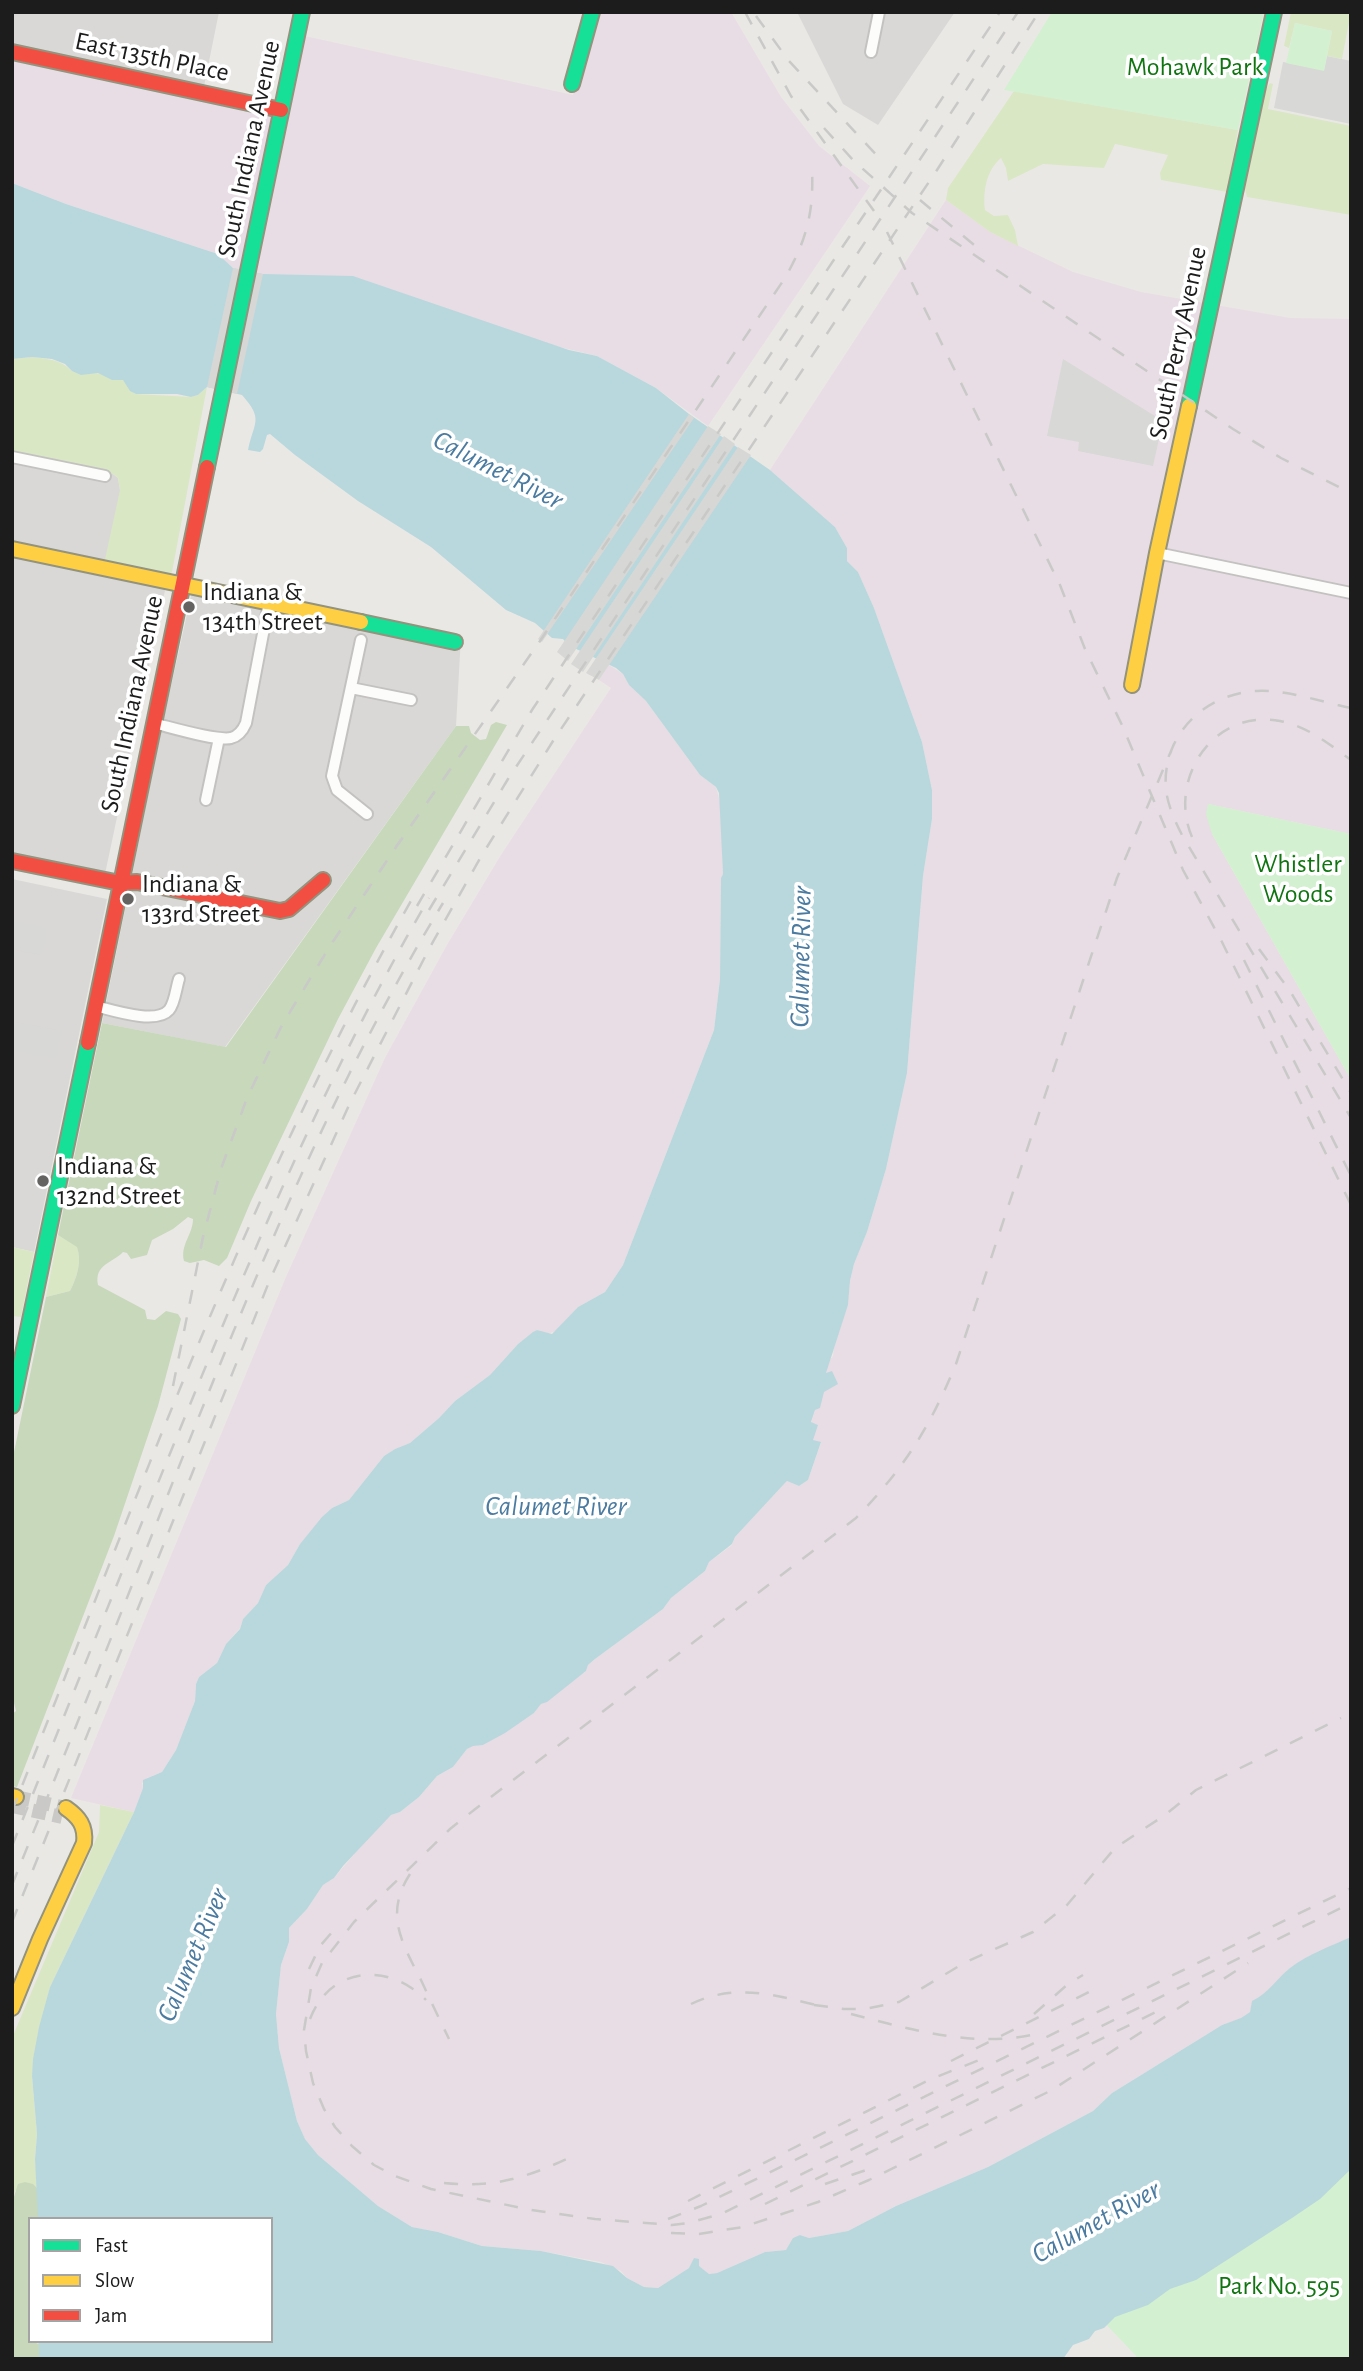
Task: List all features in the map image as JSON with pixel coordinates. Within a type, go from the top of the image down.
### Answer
[{"type":"street","name":"South Indiana Avenue","points":[[12,1406],[302,12]]},
{"type":"street","points":[[572,84],[592,12]]},
{"type":"street","points":[[871,52],[879,12]]},
{"type":"street","name":"South Perry Avenue","points":[[1132,685],[1157,553],[1274,12]]},
{"type":"street","name":"East 135th Place","points":[[12,52],[281,110]]},
{"type":"street","points":[[12,457],[106,476]]},
{"type":"street","points":[[12,549],[455,642]]},
{"type":"street","points":[[1157,553],[1351,593]]},
{"type":"street","points":[[153,723],[219,738],[237,735],[246,723],[269,603]]},
{"type":"street","points":[[362,640],[332,776],[337,790],[367,814]]},
{"type":"street","points":[[351,688],[411,700]]},
{"type":"street","points":[[206,800],[219,738]]},
{"type":"street","points":[[12,861],[120,883],[137,881],[280,911],[289,909],[323,880]]},
{"type":"street","points":[[94,1006],[150,1017],[159,1016],[168,1012],[179,979]]},
{"type":"street","points":[[12,2008],[84,1843],[83,1824],[77,1815],[64,1812]]},
{"type":"shaded area","points":[[12,12],[219,12],[202,96],[12,56]]},
{"type":"shaded area","points":[[591,12],[731,12],[781,97],[819,146],[870,186],[708,426],[656,388],[597,356],[233,268],[218,254],[66,204],[12,183],[12,56],[283,113],[300,35],[573,95]]},
{"type":"shaded area","points":[[797,12],[955,12],[878,125],[843,104]]},
{"type":"shaded area","points":[[1327,56],[1351,61],[1351,124],[1274,108],[1283,62],[1324,70]]},
{"type":"shaded area","points":[[946,200],[990,232],[1073,272],[1141,292],[1290,318],[1351,319],[1351,834],[1208,804],[1212,834],[1351,1080],[1351,1937],[1302,1960],[1288,1970],[1265,1995],[1253,2002],[1250,2012],[1240,2019],[1222,2025],[1112,2093],[1093,2111],[988,2167],[896,2206],[848,2231],[809,2238],[800,2235],[786,2250],[765,2252],[717,2273],[709,2274],[698,2266],[689,2268],[658,2288],[644,2287],[627,2278],[621,2271],[601,2262],[541,2251],[482,2246],[412,2227],[378,2206],[318,2155],[305,2139],[297,2121],[279,2048],[276,2014],[281,1965],[289,1942],[289,1928],[307,1909],[323,1885],[334,1878],[380,1824],[419,1797],[437,1776],[453,1767],[467,1749],[473,1745],[483,1745],[534,1713],[541,1704],[586,1671],[595,1659],[663,1609],[671,1598],[705,1571],[709,1562],[732,1545],[735,1537],[787,1481],[799,1486],[808,1480],[821,1443],[813,1441],[811,1423],[815,1410],[820,1407],[828,1362],[833,1356],[835,1339],[848,1305],[854,1264],[867,1232],[886,1169],[907,1073],[923,876],[932,819],[932,790],[922,742],[874,608],[858,572],[847,561],[847,548],[835,527],[770,470]]},
{"type":"shaded area","points":[[1063,359],[1163,421],[1153,466],[1078,451],[1079,442],[1047,436]]},
{"type":"shaded area","points":[[12,454],[113,474],[118,478],[120,490],[168,576],[105,874],[12,855]]},
{"type":"shaded area","points":[[194,583],[461,636],[456,726],[225,1047],[102,1023]]},
{"type":"shaded area","points":[[609,665],[623,674],[700,775],[716,787],[721,806],[723,874],[720,979],[714,1030],[623,1265],[605,1292],[578,1307],[556,1331],[547,1334],[537,1330],[518,1344],[490,1375],[455,1401],[410,1443],[384,1456],[349,1500],[332,1508],[300,1544],[288,1565],[266,1585],[258,1603],[243,1619],[217,1663],[199,1677],[195,1701],[176,1750],[162,1772],[142,1783],[143,1788],[134,1812],[71,1798],[286,1277],[385,1058],[447,945],[501,855],[611,688],[599,680]]},
{"type":"shaded area","points":[[12,879],[107,899],[34,1252],[12,1247]]},
{"type":"shaded area","points":[[12,921],[48,928],[42,955],[12,949]]},
{"type":"shaded area","points":[[12,1021],[62,1031],[56,1059],[12,1050]]},
{"type":"green space","name":"Mohawk Park","points":[[1052,12],[1264,12],[1238,130],[1004,90]]},
{"type":"green space","points":[[1291,12],[1351,12],[1342,59],[1327,56],[1332,31],[1295,23],[1289,48],[1284,46]]},
{"type":"green space","points":[[1295,23],[1332,31],[1324,71],[1286,63]]},
{"type":"green space","points":[[1270,83],[1273,84],[1268,109],[1351,126],[1351,215],[1247,197],[1245,189],[1266,89]]},
{"type":"green space","points":[[1014,91],[1238,130],[1227,192],[1161,180],[1160,173],[1168,155],[1115,144],[1104,168],[1043,164],[1008,181],[1001,158],[992,169],[987,182],[985,210],[994,216],[1008,215],[1018,246],[990,232],[946,200],[948,188]]},
{"type":"green space","points":[[32,357],[58,362],[72,371],[119,378],[136,394],[191,397],[207,387],[172,572],[168,576],[104,564],[120,490],[118,478],[113,474],[12,454],[12,359]]},
{"type":"green space","points":[[496,722],[507,725],[376,948],[338,1019],[251,1201],[227,1258],[219,1266],[204,1260],[190,1263],[184,1261],[184,1250],[193,1219],[188,1217],[152,1240],[147,1255],[131,1259],[123,1252],[99,1273],[98,1285],[145,1310],[147,1319],[155,1320],[166,1311],[178,1314],[181,1319],[158,1406],[114,1536],[17,1787],[12,1786],[12,1714],[16,1711],[12,1695],[12,1462],[46,1297],[70,1291],[78,1269],[77,1247],[58,1235],[102,1023],[226,1047],[456,726],[469,726],[471,733],[480,740],[486,739],[491,725]]},
{"type":"green space","name":"Whistler Woods","points":[[1208,804],[1351,834],[1351,1080],[1212,834],[1206,814]]},
{"type":"green space","points":[[58,1235],[77,1246],[78,1269],[70,1291],[46,1297]]},
{"type":"green space","points":[[12,1247],[34,1252],[21,1317],[12,1316]]},
{"type":"green space","points":[[100,1805],[134,1812],[50,1987],[32,2076],[38,2189],[32,2184],[15,2191],[12,2203],[12,2038],[99,1832]]},
{"type":"green space","name":"Park No. 595","points":[[1351,2152],[1351,2359],[1139,2359],[1099,2317]]},
{"type":"green space","points":[[18,2184],[33,2184],[38,2189],[38,2217],[28,2217],[28,2343],[39,2344],[39,2359],[12,2359],[12,2203]]},
{"type":"water","name":"Calumet River","points":[[12,183],[66,204],[218,254],[233,268],[263,274],[353,276],[569,350],[597,356],[656,388],[770,470],[835,527],[847,548],[847,561],[858,572],[874,608],[922,742],[932,790],[932,819],[923,876],[907,1073],[886,1169],[867,1232],[854,1264],[848,1305],[826,1373],[832,1371],[838,1384],[824,1392],[820,1408],[815,1410],[811,1422],[818,1425],[813,1440],[821,1442],[808,1480],[799,1486],[787,1481],[735,1537],[732,1544],[709,1562],[705,1571],[671,1598],[663,1609],[595,1659],[586,1671],[541,1704],[534,1713],[483,1745],[467,1749],[453,1767],[437,1776],[419,1797],[400,1812],[391,1815],[334,1878],[323,1885],[307,1909],[289,1928],[289,1942],[281,1965],[276,2014],[279,2048],[297,2121],[305,2139],[318,2155],[378,2206],[412,2227],[482,2246],[541,2251],[613,2266],[644,2287],[658,2288],[689,2268],[694,2258],[699,2259],[699,2266],[709,2274],[717,2273],[765,2252],[786,2250],[793,2238],[800,2235],[809,2238],[848,2231],[896,2206],[988,2167],[1093,2111],[1112,2093],[1222,2025],[1241,2018],[1250,2012],[1252,2001],[1290,1968],[1312,1954],[1351,1937],[1351,2169],[1320,2199],[1292,2218],[1196,2280],[1170,2289],[1148,2305],[1115,2317],[1104,2328],[1095,2331],[1089,2339],[1073,2345],[1063,2359],[39,2359],[38,2343],[273,2343],[273,2217],[38,2217],[35,2159],[37,2134],[32,2076],[39,2027],[50,1987],[134,1812],[143,1788],[143,1780],[162,1772],[176,1750],[195,1701],[199,1677],[217,1663],[226,1644],[240,1629],[243,1619],[258,1603],[266,1585],[288,1565],[300,1544],[322,1517],[332,1508],[349,1500],[384,1456],[410,1443],[455,1401],[490,1375],[518,1344],[533,1332],[537,1330],[552,1334],[578,1307],[605,1292],[623,1265],[714,1030],[720,979],[723,874],[719,793],[716,787],[700,775],[623,674],[568,645],[563,639],[552,638],[535,623],[506,610],[431,547],[358,501],[270,434],[267,435],[260,452],[248,450],[256,421],[253,410],[242,395],[207,387],[191,397],[177,394],[136,394],[130,391],[123,380],[112,380],[98,373],[81,375],[52,359],[12,359]]},
{"type":"pier","points":[[233,268],[263,274],[237,394],[207,387]]},
{"type":"pier","points":[[689,414],[694,418],[542,642],[538,639]]},
{"type":"pier","points":[[708,426],[721,434],[568,661],[557,652]]},
{"type":"pier","points":[[724,436],[735,444],[583,672],[571,664]]},
{"type":"pier","points":[[738,447],[751,455],[599,680],[586,673]]},
{"type":"tunnel","points":[[16,1797],[66,1808]]},
{"type":"tunnel","points":[[12,1806],[62,1817]]},
{"type":"railway","points":[[745,12],[791,96],[874,211]]},
{"type":"railway","points":[[417,906],[532,710],[1000,12]]},
{"type":"railway","points":[[429,910],[508,779],[1018,12]]},
{"type":"railway","points":[[12,1922],[269,1282],[350,1103],[430,947],[482,855],[553,741],[937,170],[1039,12]]},
{"type":"railway","points":[[756,16],[789,61],[882,161]]},
{"type":"railway","points":[[824,128],[853,160],[912,213],[1233,429],[1281,458],[1351,493]]},
{"type":"railway","points":[[173,1386],[203,1237],[221,1169],[247,1098],[282,1025],[330,946],[396,847],[540,641],[785,278],[807,226],[812,200],[812,170]]},
{"type":"railway","points":[[920,200],[979,249]]},
{"type":"railway","points":[[887,232],[1060,585],[1085,649],[1122,725],[1183,870],[1222,942],[1351,1205]]},
{"type":"railway","points":[[1351,708],[1267,691],[1237,694],[1219,700],[1190,721],[1171,752],[1166,770],[1170,808],[1182,835],[1351,1118]]},
{"type":"railway","points":[[1192,837],[1186,815],[1186,793],[1191,771],[1202,752],[1217,737],[1235,725],[1256,720],[1290,723],[1317,736],[1351,760]]},
{"type":"railway","points":[[1174,744],[1117,878],[956,1364],[936,1408],[914,1446],[888,1482],[856,1518],[450,1829],[354,1922],[322,1963],[311,1988],[304,2030],[306,2051],[313,2083],[335,2127],[374,2165],[395,2176],[431,2189],[531,2210],[595,2219],[672,2225],[688,2223],[721,2214],[1351,1903]]},
{"type":"railway","points":[[12,1811],[198,1344],[248,1229],[356,1002],[416,892]]},
{"type":"railway","points":[[12,1846],[265,1226],[326,1093],[429,898]]},
{"type":"railway","points":[[12,1885],[267,1252],[367,1039],[443,903]]},
{"type":"railway","points":[[1259,949],[1290,991],[1351,1093]]},
{"type":"railway","points":[[1244,960],[1351,1176]]},
{"type":"railway","points":[[814,2005],[865,2009],[899,2002],[964,1963],[1033,1932],[1067,1905],[1115,1848],[1165,1815],[1196,1790],[1341,1718]]},
{"type":"railway","points":[[410,1874],[398,1902],[397,1915],[402,1941],[449,2039]]},
{"type":"railway","points":[[668,2219],[701,2206],[1351,1888]]},
{"type":"railway","points":[[309,1969],[320,1946],[340,1923]]},
{"type":"railway","points":[[671,2233],[699,2234],[743,2227],[818,2202],[869,2180],[1052,2090],[1248,1963]]},
{"type":"railway","points":[[310,2019],[319,2001],[331,1988],[362,1975],[395,1979],[426,2000]]},
{"type":"railway","points":[[1034,2014],[1068,1984],[1083,1975]]},
{"type":"railway","points":[[951,2061],[1091,1991]]},
{"type":"railway","points":[[691,2004],[708,1997],[741,1992],[774,1995],[824,2007]]},
{"type":"railway","points":[[765,2204],[1158,2011]]},
{"type":"railway","points":[[851,2014],[945,2036],[992,2039],[1040,2033]]},
{"type":"railway","points":[[688,2201],[931,2079],[987,2057]]},
{"type":"railway","points":[[444,2183],[479,2184],[509,2180],[571,2157]]},
{"type":"railway","points":[[825,2184],[875,2167]]},
{"type":"traffic: fast","points":[[207,467],[302,12]]},
{"type":"traffic: fast","points":[[572,84],[592,12]]},
{"type":"traffic: fast","points":[[1189,406],[1274,12]]},
{"type":"traffic: fast","points":[[361,622],[455,642]]},
{"type":"traffic: fast","points":[[12,1406],[88,1043]]},
{"type":"traffic: slow","points":[[1132,685],[1189,406]]},
{"type":"traffic: slow","points":[[12,549],[361,622]]},
{"type":"traffic: slow","points":[[12,1796],[16,1797]]},
{"type":"traffic: slow","points":[[12,2008],[84,1843],[81,1822],[66,1808]]},
{"type":"traffic: jam","points":[[12,52],[281,110]]},
{"type":"traffic: jam","points":[[88,1043],[207,467]]},
{"type":"traffic: jam","points":[[12,861],[120,883],[137,882],[280,911],[289,909],[323,880]]},
{"type":"place","name":"Indiana & 134th Street","points":[[189,607]]},
{"type":"place","name":"Indiana & 133rd Street","points":[[128,899]]},
{"type":"place","name":"Indiana & 132nd Street","points":[[43,1181]]}]
